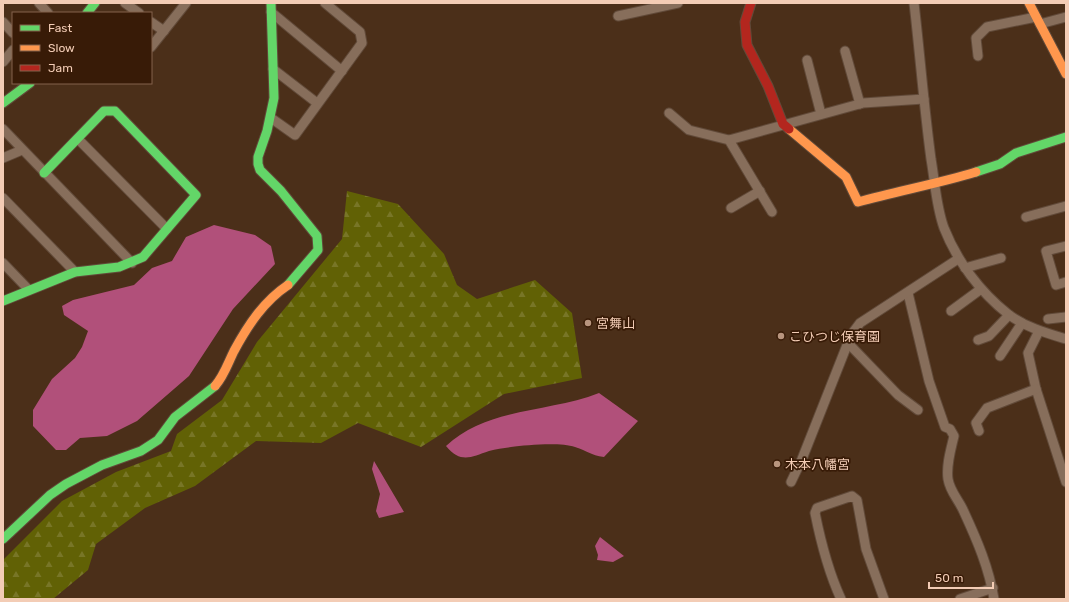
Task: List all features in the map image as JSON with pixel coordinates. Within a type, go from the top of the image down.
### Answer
[{"type":"street","points":[[39,3],[47,12]]},
{"type":"street","points":[[88,12],[95,3]]},
{"type":"street","points":[[125,3],[138,12]]},
{"type":"street","points":[[152,46],[186,3]]},
{"type":"street","points":[[270,118],[295,135],[362,43],[360,32],[325,3]]},
{"type":"street","points":[[618,16],[678,3]]},
{"type":"street","points":[[751,3],[745,22],[747,45],[768,86],[783,124],[846,177],[858,202],[910,188],[935,184],[1000,164],[1016,153],[1066,137]]},
{"type":"street","points":[[914,3],[935,184],[944,227],[958,259],[981,289],[1009,315],[1039,331],[1066,339]]},
{"type":"street","points":[[1029,3],[1066,74]]},
{"type":"street","points":[[271,7],[342,71]]},
{"type":"street","points":[[3,539],[50,495],[66,484],[102,465],[141,451],[158,440],[175,417],[209,392],[220,380],[234,350],[258,312],[278,291],[288,285],[318,250],[317,236],[286,196],[260,170],[258,157],[270,118],[274,98],[271,7]]},
{"type":"street","points":[[978,56],[976,38],[987,27],[1066,17]]},
{"type":"street","points":[[3,22],[12,32]]},
{"type":"street","points":[[152,23],[164,31]]},
{"type":"street","points":[[844,50],[860,104]]},
{"type":"street","points":[[3,62],[12,51]]},
{"type":"street","points":[[807,60],[821,114]]},
{"type":"street","points":[[273,69],[317,103]]},
{"type":"street","points":[[3,91],[6,101],[29,84]]},
{"type":"street","points":[[669,113],[689,130],[729,140],[860,104],[924,99]]},
{"type":"street","points":[[3,301],[75,272],[119,267],[132,263],[143,257],[196,195],[115,111],[104,111],[44,173]]},
{"type":"street","points":[[3,129],[132,263]]},
{"type":"street","points":[[78,139],[167,229]]},
{"type":"street","points":[[729,140],[772,212]]},
{"type":"street","points":[[3,158],[22,150]]},
{"type":"street","points":[[731,208],[760,191]]},
{"type":"street","points":[[3,198],[75,272]]},
{"type":"street","points":[[1026,217],[1066,206]]},
{"type":"street","points":[[1066,246],[1046,251],[1056,285],[1066,282]]},
{"type":"street","points":[[965,268],[1001,258]]},
{"type":"street","points":[[791,482],[802,460],[851,334],[860,323],[958,259]]},
{"type":"street","points":[[3,264],[29,290]]},
{"type":"street","points":[[951,311],[981,289]]},
{"type":"street","points":[[908,293],[929,381],[945,427],[950,429],[954,436],[948,471],[951,490],[963,509],[990,574],[994,599]]},
{"type":"street","points":[[978,340],[990,336],[1009,315]]},
{"type":"street","points":[[1048,319],[1066,317]]},
{"type":"street","points":[[1000,356],[1022,323]]},
{"type":"street","points":[[1039,331],[1028,353],[1036,389],[1066,479]]},
{"type":"street","points":[[848,343],[898,395],[918,410]]},
{"type":"street","points":[[980,431],[976,423],[987,408],[1036,389]]},
{"type":"street","points":[[841,599],[830,577],[824,557],[815,513],[817,508],[852,496],[857,500],[866,549],[884,599]]},
{"type":"street","points":[[960,599],[992,588]]},
{"type":"green space","points":[[347,191],[398,204],[444,254],[457,285],[477,299],[535,280],[572,313],[582,378],[504,394],[421,447],[358,423],[321,443],[256,441],[195,486],[145,508],[96,544],[88,570],[53,599],[3,599],[3,560],[62,501],[116,472],[171,451],[177,434],[222,400],[257,342],[342,239]]},
{"type":"shaded area","points":[[214,225],[255,235],[271,246],[275,264],[233,309],[189,376],[137,421],[107,436],[80,438],[66,450],[56,450],[33,426],[33,410],[52,379],[75,358],[82,347],[88,331],[64,315],[62,306],[73,300],[134,285],[152,268],[172,261],[186,237]]},
{"type":"shaded area","points":[[599,393],[638,421],[604,457],[569,445],[552,444],[503,448],[466,458],[451,452],[446,446],[462,433],[499,417],[559,404]]},
{"type":"shaded area","points":[[374,461],[404,512],[379,518],[376,511],[380,494],[372,469]]},
{"type":"shaded area","points":[[600,537],[624,556],[613,562],[597,560],[598,555],[595,546]]},
{"type":"traffic: fast","points":[[88,12],[95,3]]},
{"type":"traffic: fast","points":[[271,3],[274,98],[267,131],[258,157],[258,164],[260,170],[281,191],[317,236],[318,250],[288,285]]},
{"type":"traffic: fast","points":[[3,103],[29,84]]},
{"type":"traffic: fast","points":[[3,301],[75,272],[119,267],[143,257],[196,195],[115,111],[104,111],[44,173]]},
{"type":"traffic: fast","points":[[976,172],[1000,164],[1016,153],[1066,137]]},
{"type":"traffic: fast","points":[[3,539],[50,495],[66,484],[102,465],[141,451],[158,440],[175,417],[215,386]]},
{"type":"traffic: slow","points":[[1029,3],[1066,74]]},
{"type":"traffic: slow","points":[[789,129],[846,177],[858,202],[976,172]]},
{"type":"traffic: slow","points":[[215,386],[245,332],[257,314],[271,298],[288,285]]},
{"type":"traffic: jam","points":[[751,3],[745,22],[747,45],[768,86],[783,124],[789,129]]},
{"type":"place","name":"宮舞山","points":[[588,323]]},
{"type":"place","name":"こひつじ保育園","points":[[781,336]]},
{"type":"place","name":"木本八幡宮","points":[[777,464]]}]
